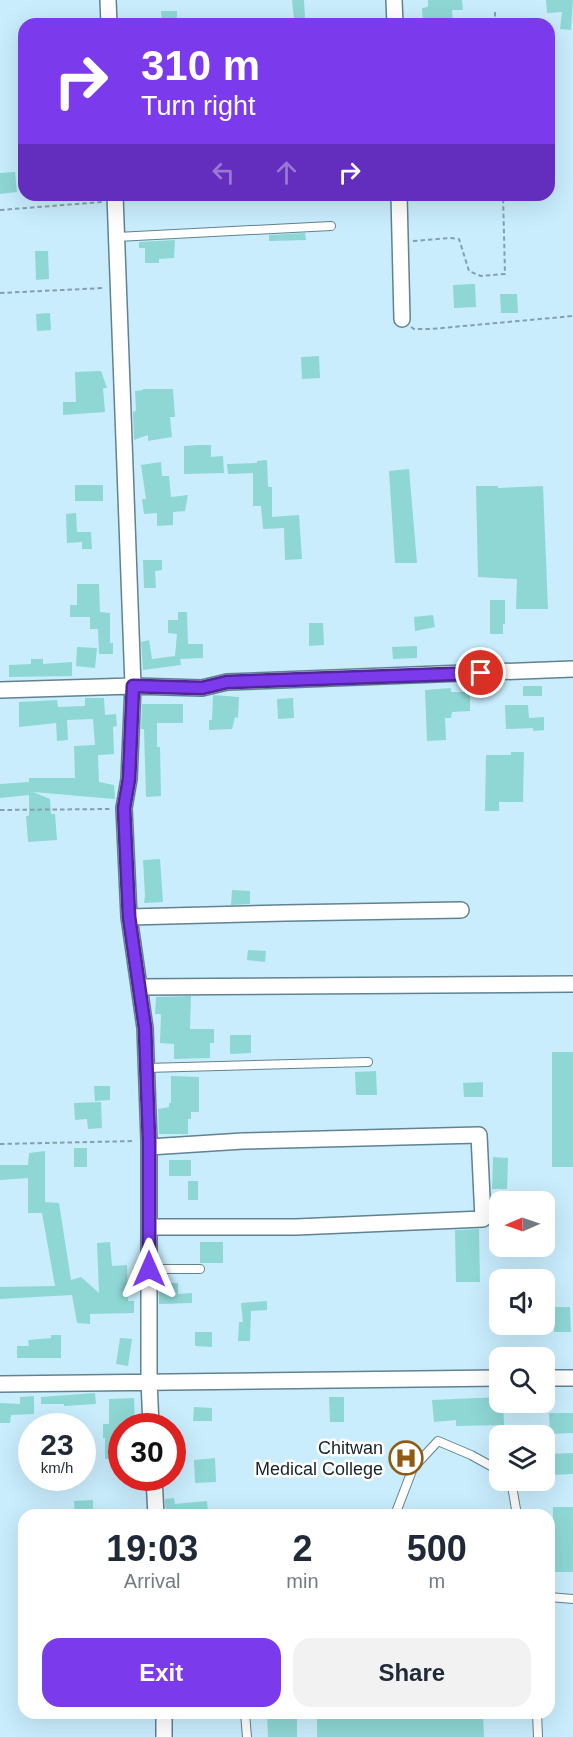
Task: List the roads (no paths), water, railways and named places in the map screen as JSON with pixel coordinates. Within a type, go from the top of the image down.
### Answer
[{"type":"street","points":[[108,0],[109,18]]},
{"type":"street","points":[[394,0],[395,18]]},
{"type":"street","points":[[115,201],[133,686],[129,779],[124,808],[129,917],[145,1028],[149,1144],[149,1381],[151,1413]]},
{"type":"street","points":[[399,201],[402,319]]},
{"type":"street","points":[[0,690],[133,686],[202,688],[227,682],[573,669]]},
{"type":"street","points":[[129,917],[461,910]]},
{"type":"street","points":[[139,987],[573,984]]},
{"type":"street","points":[[149,1144],[479,1135],[483,1219],[296,1227],[149,1227]]},
{"type":"street","points":[[0,1384],[489,1378]]},
{"type":"street","points":[[555,1378],[573,1378]]},
{"type":"street","points":[[155,1491],[156,1509]]},
{"type":"street","points":[[164,1719],[164,1737]]},
{"type":"lane","points":[[117,237],[331,226]]},
{"type":"lane","points":[[146,1068],[368,1062]]},
{"type":"lane","points":[[149,1269],[200,1269]]},
{"type":"lane","points":[[397,1509],[413,1468],[438,1441],[489,1465]]},
{"type":"lane","points":[[513,1491],[516,1509]]},
{"type":"lane","points":[[555,1598],[573,1599]]},
{"type":"lane","points":[[246,1719],[247,1737]]},
{"type":"lane","points":[[537,1719],[538,1737]]},
{"type":"place","name":"Chitwan Medical College","points":[[406,1458]]}]
